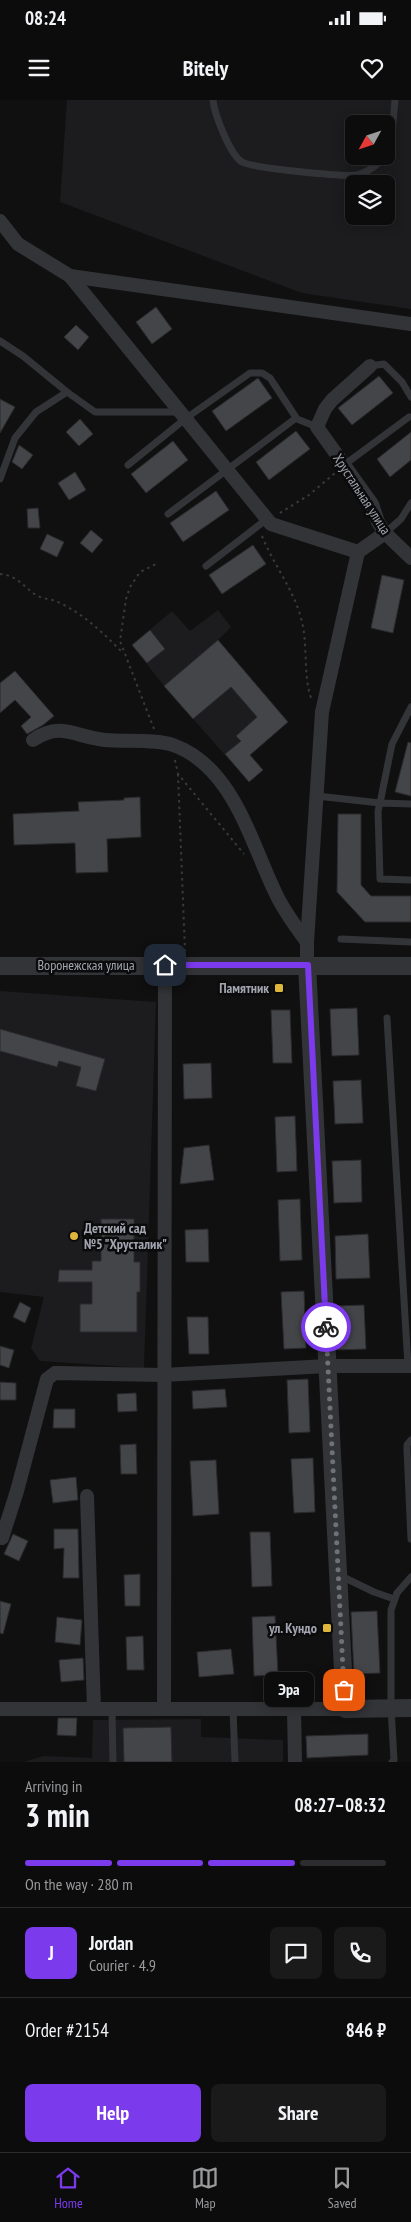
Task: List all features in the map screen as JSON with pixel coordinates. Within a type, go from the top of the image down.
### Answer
[{"type":"street","points":[[0,221],[18,244],[70,276],[226,470],[263,522],[358,552]]},
{"type":"street","points":[[70,276],[411,324]]},
{"type":"street","points":[[317,427],[325,409],[370,366]]},
{"type":"street","name":"Хрустальная улица","points":[[317,427],[372,504],[378,522],[385,533],[411,558]]},
{"type":"street","points":[[345,1709],[306,942],[322,712],[358,552],[385,533]]},
{"type":"street","points":[[33,740],[50,730],[61,730],[93,739],[166,744],[189,753],[202,763],[226,788],[238,806],[282,906],[306,942]]},
{"type":"street","points":[[164,1709],[165,965]]},
{"type":"street","name":"Воронежская улица","points":[[0,966],[411,966]]},
{"type":"street","points":[[1,1540],[17,1491],[47,1379],[55,1373],[163,1375],[328,1366],[410,1366]]},
{"type":"street","points":[[87,1496],[94,1709]]},
{"type":"street","points":[[0,1709],[411,1708]]},
{"type":"street","points":[[294,1709],[295,1762]]},
{"type":"lane","points":[[213,100],[217,118],[233,152],[242,162],[344,177],[360,175],[373,165]]},
{"type":"lane","points":[[394,115],[395,100]]},
{"type":"lane","points":[[0,341],[23,356],[95,412],[182,415]]},
{"type":"lane","points":[[370,366],[384,364],[402,382],[411,397]]},
{"type":"lane","points":[[128,465],[182,415],[250,373],[262,373],[270,378],[296,418],[317,427]]},
{"type":"lane","points":[[0,479],[15,438],[36,412],[67,392]]},
{"type":"lane","points":[[344,465],[409,417]]},
{"type":"lane","points":[[168,514],[296,418]]},
{"type":"lane","points":[[385,533],[400,519],[411,503]]},
{"type":"lane","points":[[206,566],[263,522]]},
{"type":"lane","points":[[411,707],[392,744],[378,811],[380,879],[411,880]]},
{"type":"lane","points":[[317,796],[380,803],[411,804]]},
{"type":"lane","points":[[340,939],[411,942]]},
{"type":"lane","points":[[387,1018],[410,1366]]},
{"type":"lane","points":[[411,1440],[406,1450],[411,1539]]},
{"type":"lane","points":[[339,1575],[374,1592],[394,1599]]},
{"type":"lane","points":[[392,1762],[394,1760],[391,1708],[391,1610],[394,1599],[400,1589],[411,1577]]},
{"type":"lane","points":[[112,1709],[113,1762]]},
{"type":"lane","points":[[232,1709],[235,1762]]},
{"type":"path","points":[[313,703],[306,667],[303,624],[295,597],[271,558],[263,522],[309,495],[344,465]]},
{"type":"path","points":[[156,564],[140,572],[130,587],[126,599],[120,641],[124,654],[178,774],[245,856]]},
{"type":"path","points":[[0,574],[8,575],[26,585],[36,595],[57,601],[80,614],[101,631],[124,654]]},
{"type":"path","points":[[178,774],[185,954]]},
{"type":"shaded area","points":[[67,100],[411,100],[411,309],[302,293],[60,202]]},
{"type":"shaded area","points":[[218,610],[231,627],[218,640],[288,722],[250,755],[263,770],[249,782],[164,686],[132,645],[172,611],[190,631]]},
{"type":"shaded area","points":[[0,991],[156,1002],[144,1368],[40,1361],[31,1348],[44,1297],[0,1292]]},
{"type":"shaded area","points":[[201,1719],[201,1737],[283,1740],[283,1762],[24,1762],[43,1756],[92,1758],[93,1720]]},
{"type":"building","points":[[156,307],[172,329],[152,344],[136,322]]},
{"type":"building","points":[[76,325],[89,337],[78,350],[64,337]]},
{"type":"building","points":[[379,376],[393,393],[352,425],[338,408]]},
{"type":"building","points":[[258,378],[272,398],[226,431],[212,411]]},
{"type":"building","points":[[0,399],[15,407],[0,433]]},
{"type":"building","points":[[80,419],[93,434],[79,446],[66,432]]},
{"type":"building","points":[[296,431],[310,449],[269,480],[256,462]]},
{"type":"building","points":[[411,432],[411,460],[390,477],[377,459]]},
{"type":"building","points":[[173,441],[188,460],[146,493],[131,474]]},
{"type":"building","points":[[19,445],[33,455],[22,469],[12,462]]},
{"type":"building","points":[[75,472],[86,490],[69,500],[58,483]]},
{"type":"building","points":[[216,491],[229,510],[183,542],[170,523]]},
{"type":"building","points":[[38,508],[40,528],[28,528],[27,509]]},
{"type":"building","points":[[91,530],[103,540],[92,553],[80,543]]},
{"type":"building","points":[[47,534],[64,542],[57,557],[40,549]]},
{"type":"building","points":[[253,545],[266,564],[222,594],[209,575]]},
{"type":"building","points":[[382,575],[404,580],[393,633],[371,628]]},
{"type":"building","points":[[150,630],[165,649],[147,663],[132,645]]},
{"type":"building","points":[[218,640],[288,722],[250,755],[263,770],[249,782],[225,754],[241,741],[236,736],[257,717],[231,687],[193,719],[164,686]]},
{"type":"building","points":[[15,671],[54,716],[27,734],[21,726],[31,717],[15,700],[0,713],[0,683]]},
{"type":"building","points":[[408,742],[411,743],[411,796],[395,792]]},
{"type":"building","points":[[140,797],[141,837],[107,839],[108,872],[76,873],[75,843],[14,845],[13,814],[79,811],[78,802],[124,800],[124,798]]},
{"type":"building","points":[[338,814],[361,814],[361,885],[371,896],[411,896],[411,922],[365,922],[337,892]]},
{"type":"building","points":[[357,1008],[359,1055],[332,1056],[330,1009]]},
{"type":"building","points":[[271,1010],[290,1010],[292,1063],[273,1063]]},
{"type":"building","points":[[0,1029],[105,1059],[96,1091],[76,1086],[81,1067],[59,1061],[57,1067],[0,1051]]},
{"type":"building","points":[[211,1063],[212,1098],[184,1099],[183,1064]]},
{"type":"building","points":[[361,1080],[363,1123],[335,1124],[333,1081]]},
{"type":"building","points":[[295,1116],[297,1171],[277,1172],[275,1117]]},
{"type":"building","points":[[209,1145],[214,1180],[180,1184],[184,1148]]},
{"type":"building","points":[[361,1160],[362,1202],[334,1203],[332,1161]]},
{"type":"building","points":[[300,1199],[302,1260],[280,1261],[278,1200]]},
{"type":"building","name":"Детский сад №5 \"Хрусталик\"","points":[[101,1219],[134,1219],[134,1262],[140,1262],[140,1292],[137,1292],[137,1332],[80,1332],[80,1304],[92,1304],[92,1282],[58,1282],[59,1270],[92,1270],[92,1261],[101,1261]]},
{"type":"building","points":[[208,1229],[209,1262],[186,1262],[185,1230]]},
{"type":"building","points":[[368,1234],[370,1278],[336,1279],[335,1236]]},
{"type":"building","points":[[304,1291],[306,1348],[284,1349],[281,1292]]},
{"type":"building","points":[[20,1302],[31,1308],[25,1323],[13,1317]]},
{"type":"building","points":[[364,1305],[366,1349],[337,1350],[335,1306]]},
{"type":"building","points":[[187,1317],[208,1317],[209,1354],[189,1354]]},
{"type":"building","points":[[0,1346],[14,1350],[9,1368],[0,1365]]},
{"type":"building","points":[[308,1379],[310,1432],[289,1433],[287,1380]]},
{"type":"building","points":[[0,1382],[16,1383],[16,1400],[0,1400]]},
{"type":"building","points":[[225,1389],[227,1407],[193,1409],[192,1391]]},
{"type":"building","points":[[136,1393],[137,1411],[118,1412],[117,1394]]},
{"type":"building","points":[[54,1409],[75,1409],[75,1428],[53,1428]]},
{"type":"building","points":[[136,1444],[137,1474],[121,1474],[120,1445]]},
{"type":"building","points":[[313,1458],[315,1512],[294,1513],[291,1459]]},
{"type":"building","points":[[216,1460],[219,1514],[193,1516],[190,1461]]},
{"type":"building","points":[[76,1477],[78,1500],[53,1503],[50,1480]]},
{"type":"building","points":[[54,1529],[78,1529],[79,1578],[63,1578],[64,1548],[54,1549]]},
{"type":"building","points":[[250,1532],[270,1532],[272,1586],[252,1587]]},
{"type":"building","points":[[13,1534],[28,1541],[19,1561],[4,1554]]},
{"type":"building","points":[[140,1574],[140,1606],[125,1606],[124,1575]]},
{"type":"building","points":[[0,1601],[11,1604],[3,1634],[0,1633]]},
{"type":"building","points":[[377,1611],[380,1673],[354,1674],[351,1612]]},
{"type":"building","points":[[275,1616],[278,1675],[254,1676],[252,1617]]},
{"type":"building","points":[[57,1617],[82,1620],[80,1645],[55,1642]]},
{"type":"building","points":[[143,1636],[144,1670],[127,1670],[126,1637]]},
{"type":"building","points":[[231,1649],[234,1674],[199,1677],[197,1652]]},
{"type":"building","points":[[83,1658],[84,1680],[61,1682],[59,1660]]},
{"type":"building","points":[[58,1718],[77,1718],[76,1736],[57,1735]]},
{"type":"building","points":[[171,1727],[172,1762],[124,1762],[123,1728]]},
{"type":"building","points":[[368,1734],[368,1755],[307,1758],[306,1736]]},
{"type":"way so far","points":[[326,1327],[344,1690]]},
{"type":"place","name":"Памятник","points":[[279,988]]},
{"type":"place","name":"Детский сад №5 \"Хрусталик\"","points":[[74,1236]]},
{"type":"place","name":"ул. Кундо","points":[[327,1628]]},
{"type":"place","name":"Эра","points":[[344,1690]]},
{"type":"route","points":[[165,965],[308,965],[326,1327]]}]
